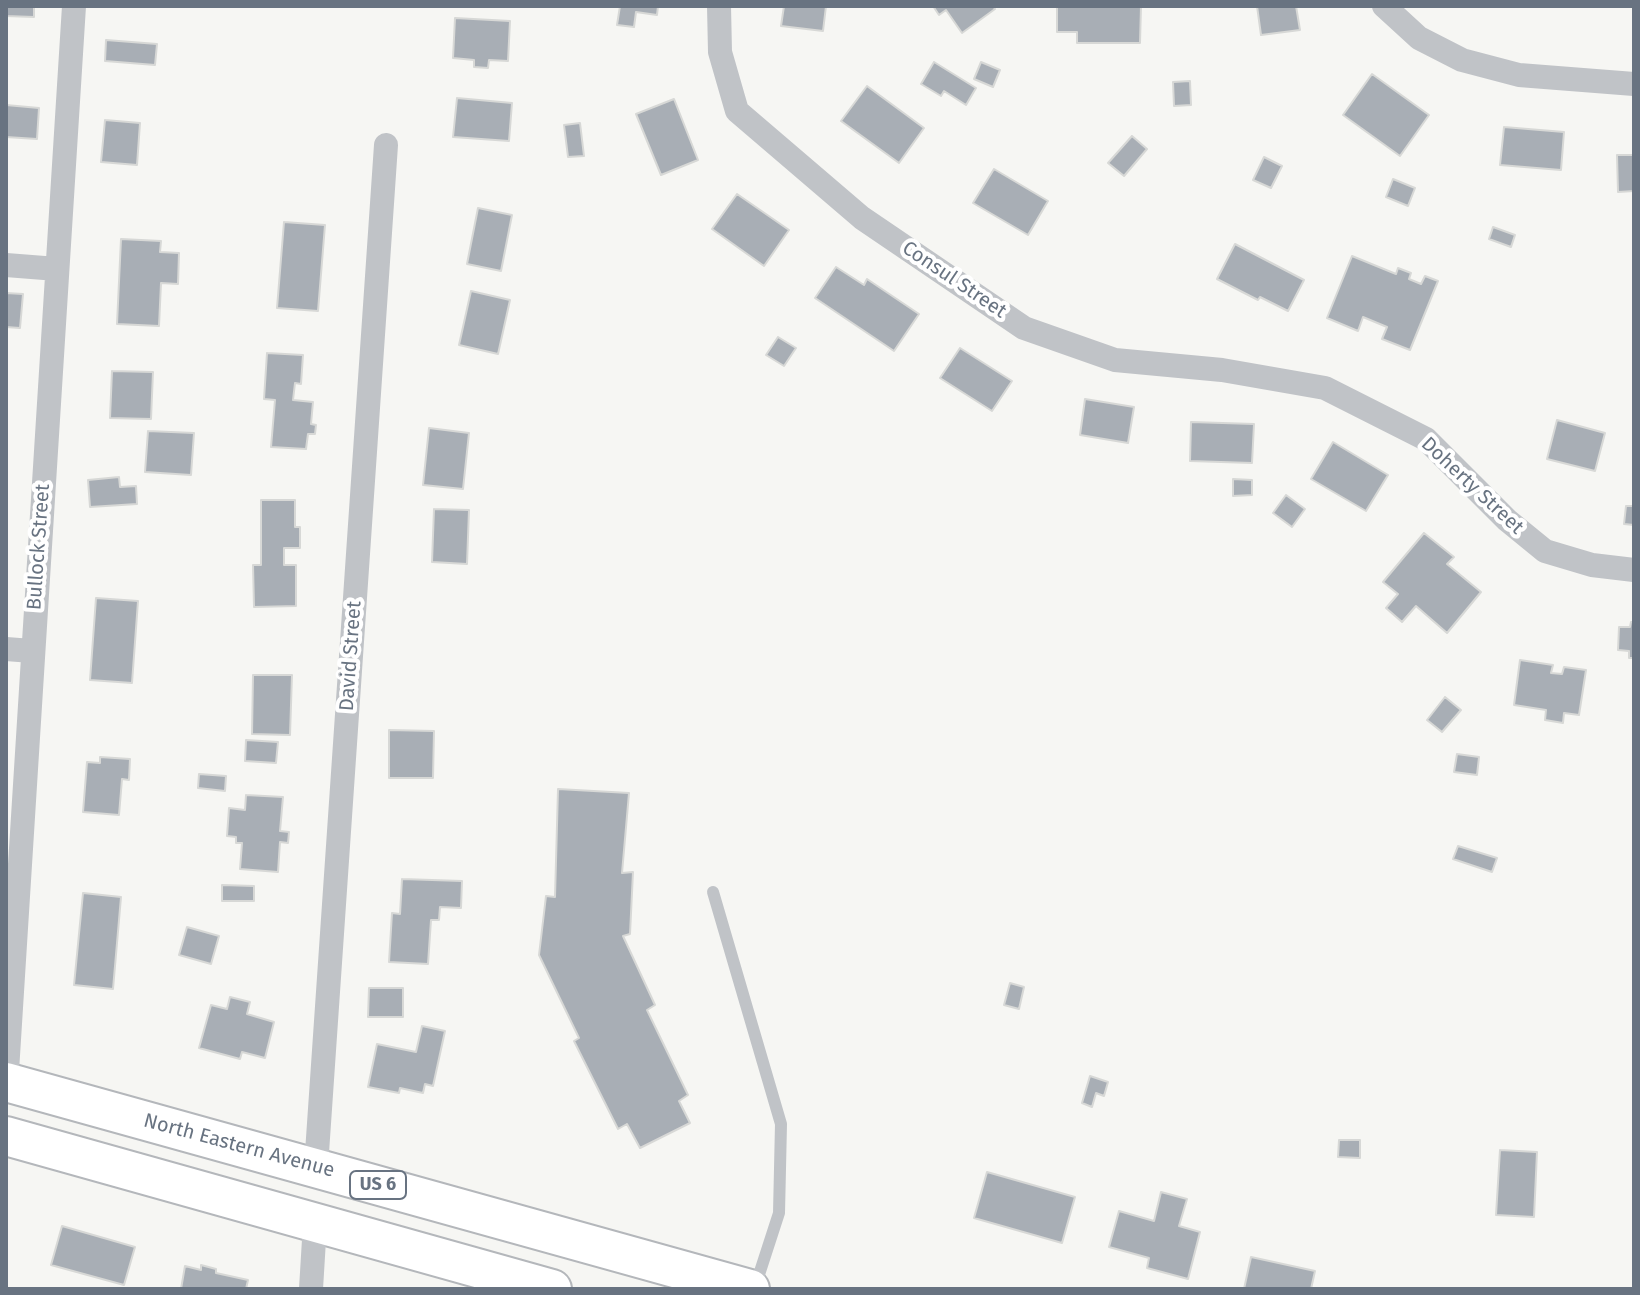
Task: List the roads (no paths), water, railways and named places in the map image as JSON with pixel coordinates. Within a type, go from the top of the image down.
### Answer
[{"type":"main road","name":"North Eastern Avenue","points":[[6,1084],[752,1289]]},
{"type":"main road","points":[[6,1136],[552,1289]]},
{"type":"street","name":"Bullock Street","points":[[6,1084],[74,6]]},
{"type":"street","name":"Consul Street","points":[[719,6],[720,52],[737,111],[862,218],[1024,328],[1115,360],[1222,370],[1314,386]]},
{"type":"street","points":[[1384,6],[1419,38],[1462,60],[1519,75],[1634,84]]},
{"type":"street","name":"David Street","points":[[316,1167],[386,145]]},
{"type":"street","points":[[6,265],[57,269]]},
{"type":"street","name":"Doherty Street","points":[[1314,386],[1325,388],[1426,439],[1507,520],[1545,551],[1592,565],[1634,570]]},
{"type":"street","points":[[6,649],[32,651]]},
{"type":"street","points":[[311,1289],[315,1223]]},
{"type":"lane","points":[[713,892],[781,1124],[779,1213],[752,1289]]}]
